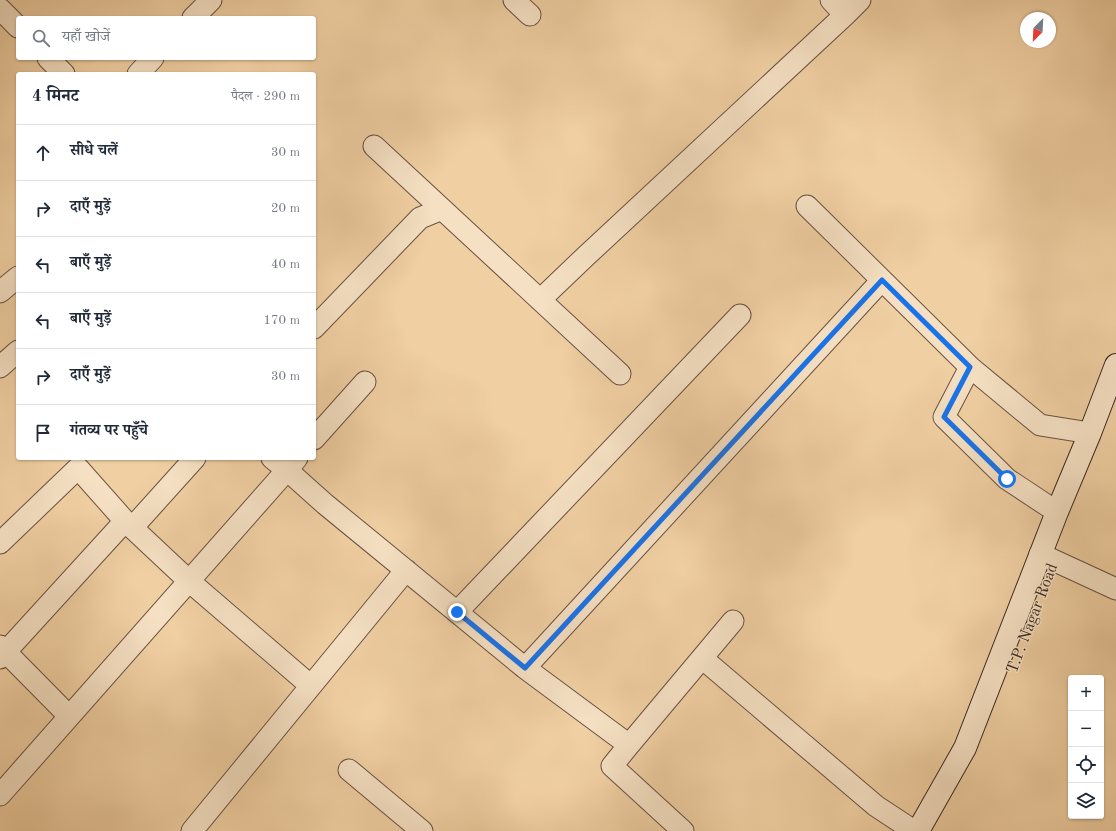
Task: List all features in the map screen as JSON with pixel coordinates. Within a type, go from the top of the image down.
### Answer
[{"type":"main road","points":[[918,831],[965,748],[1047,557],[1057,512],[1116,365]]},
{"type":"main road","name":"T.P. Nagar Road","points":[[931,831],[980,747],[1047,557],[1116,399]]},
{"type":"street","points":[[195,16],[211,0]]},
{"type":"street","points":[[514,0],[530,15]]},
{"type":"street","points":[[830,0],[845,14]]},
{"type":"street","points":[[540,300],[860,0]]},
{"type":"street","points":[[0,9],[16,25]]},
{"type":"street","points":[[50,60],[62,72]]},
{"type":"street","points":[[140,72],[152,60]]},
{"type":"street","points":[[374,146],[620,374]]},
{"type":"street","points":[[807,206],[970,367],[1040,425],[1090,433]]},
{"type":"street","points":[[316,326],[420,218],[442,210]]},
{"type":"street","points":[[0,292],[16,279]]},
{"type":"street","points":[[525,668],[882,280]]},
{"type":"street","points":[[457,612],[740,315]]},
{"type":"street","points":[[970,367],[944,417],[1007,479],[1057,512]]},
{"type":"street","points":[[316,438],[365,382]]},
{"type":"street","points":[[69,716],[2,652],[194,460]]},
{"type":"street","points":[[0,795],[189,580],[285,462],[406,570],[525,668],[629,745]]},
{"type":"street","points":[[0,543],[78,468],[129,524],[189,580],[311,686]]},
{"type":"street","points":[[1047,557],[1116,589]]},
{"type":"street","points":[[192,831],[406,570]]},
{"type":"street","points":[[684,831],[612,766],[733,621]]},
{"type":"street","points":[[702,658],[876,806],[914,831]]},
{"type":"street","points":[[348,770],[422,831]]},
{"type":"route","points":[[457,612],[525,668],[882,280],[970,367],[944,417],[1007,479]]}]
